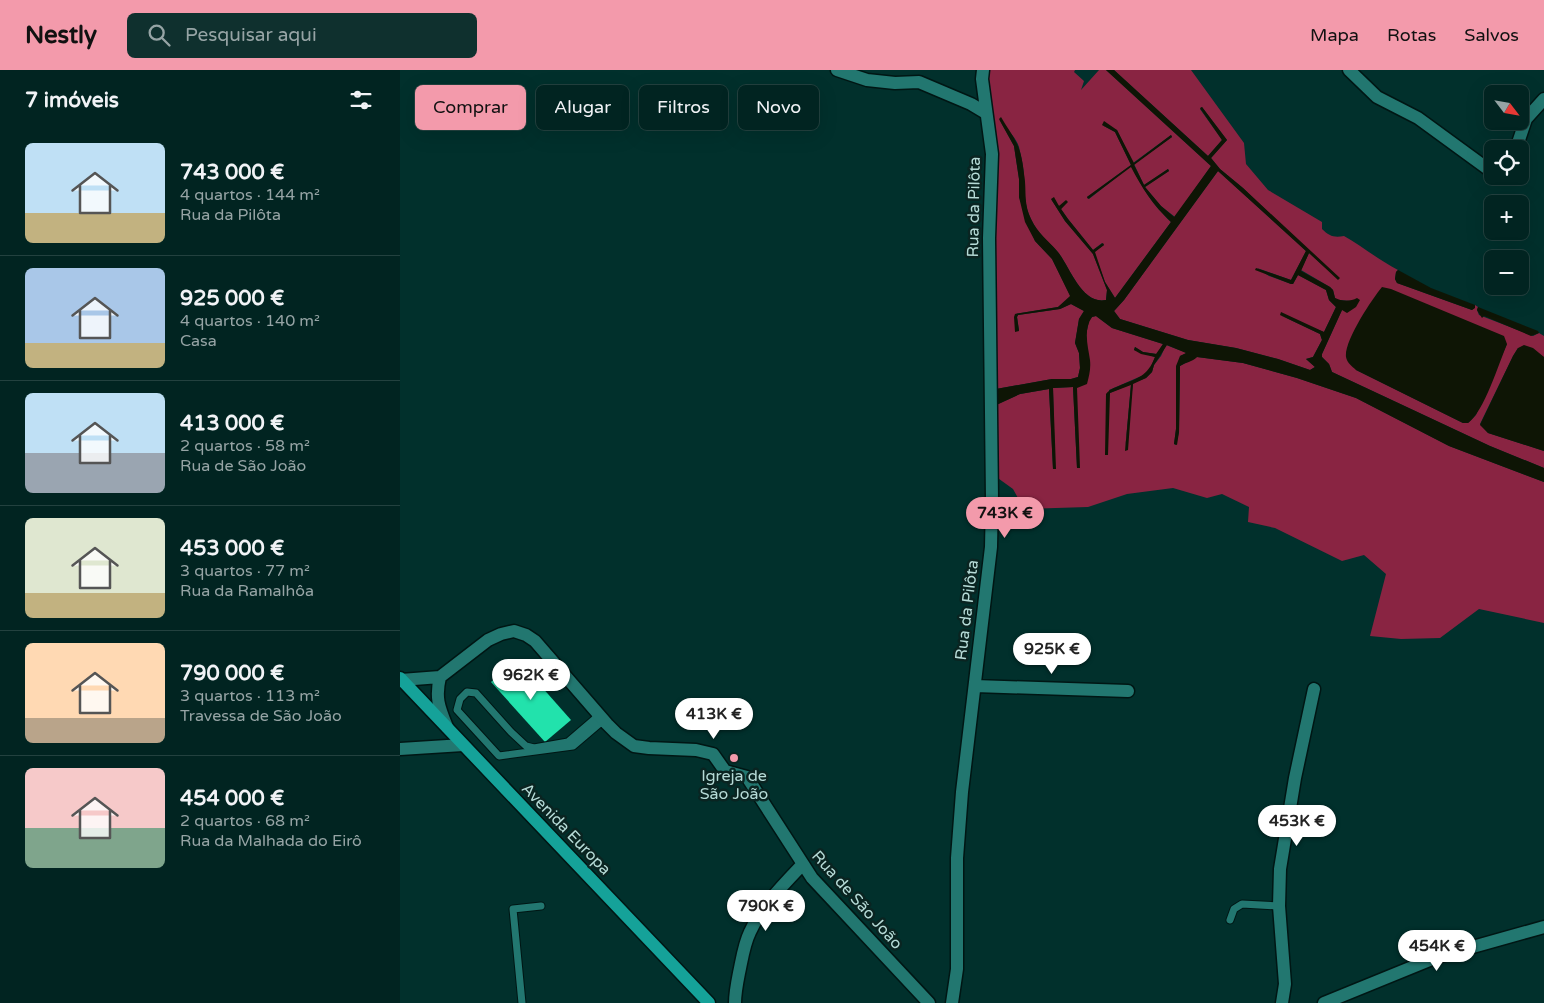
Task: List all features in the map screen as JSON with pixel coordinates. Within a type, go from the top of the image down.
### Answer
[{"type":"main road","name":"Avenida Europa","points":[[401,679],[709,1003]]},
{"type":"street","points":[[837,70],[867,80],[895,83],[919,82],[971,104],[986,113]]},
{"type":"street","name":"Rua da Pilôta","points":[[952,1003],[957,970],[957,858],[962,792],[991,547],[989,238],[992,154],[982,79],[983,70]]},
{"type":"street","points":[[1348,70],[1377,97],[1418,118],[1484,166]]},
{"type":"street","points":[[1519,140],[1526,119],[1544,99]]},
{"type":"street","name":"Rua de São João","points":[[440,677],[488,640],[514,631],[526,635],[535,642],[607,724],[634,746],[696,750],[713,754],[725,771],[747,777],[812,878],[929,1003]]},
{"type":"street","points":[[401,679],[440,677],[437,691],[438,705],[447,728]]},
{"type":"street","points":[[975,686],[1128,691]]},
{"type":"street","points":[[1282,1003],[1285,984],[1279,906],[1280,869],[1286,828],[1314,689]]},
{"type":"street","points":[[400,749],[464,745]]},
{"type":"street","points":[[735,1003],[735,995],[749,933],[778,890],[802,865]]},
{"type":"street","points":[[1324,1003],[1437,957],[1544,927]]},
{"type":"lane","points":[[596,710],[596,718],[568,742],[534,748],[526,746],[511,732],[476,693],[467,692],[460,699],[457,710],[499,756],[573,746],[600,723],[607,724]]},
{"type":"lane","points":[[1230,920],[1234,909],[1242,904],[1279,906]]},
{"type":"lane","points":[[522,1003],[513,909],[541,906]]},
{"type":"shaded area","points":[[990,70],[1075,70],[1074,72],[1084,81],[1081,90],[1099,70],[1106,70],[1211,166],[1175,217],[1161,206],[1145,187],[1169,171],[1168,169],[1144,185],[1134,164],[1172,137],[1171,135],[1133,163],[1117,130],[1102,125],[1115,132],[1131,165],[1087,197],[1089,199],[1131,166],[1148,196],[1171,222],[1115,298],[1105,282],[1094,252],[1104,245],[1102,243],[1093,250],[1061,209],[1067,202],[1059,206],[1051,199],[1065,221],[1093,254],[1107,290],[1106,300],[1097,300],[1083,291],[1057,251],[1034,224],[1026,204],[1024,170],[1018,143],[999,119],[1014,146],[1019,179],[1019,197],[1035,241],[1052,259],[1071,297],[1058,307],[1015,314],[1015,331],[1019,330],[1018,315],[1060,309],[1071,304],[1084,311],[1079,319],[1075,343],[1079,353],[1080,368],[1078,377],[1071,379],[1052,379],[996,389],[988,79]]},
{"type":"shaded area","points":[[1106,70],[1114,70],[1208,156],[1222,140],[1200,108],[1202,107],[1227,140],[1211,158],[1220,169],[1340,278],[1338,280],[1309,253],[1301,271],[1330,287],[1335,298],[1346,301],[1357,298],[1360,300],[1356,307],[1347,313],[1342,310],[1322,354],[1332,372],[1490,446],[1544,468],[1544,482],[1449,446],[1356,398],[1297,378],[1243,363],[1197,357],[1180,366],[1179,432],[1177,445],[1174,444],[1176,429],[1176,366],[1180,356],[1186,353],[1167,345],[1154,365],[1152,372],[1146,378],[1133,384],[1128,450],[1125,451],[1131,385],[1110,393],[1108,455],[1105,455],[1106,394],[1112,389],[1141,376],[1149,369],[1155,357],[1141,354],[1134,350],[1135,347],[1143,352],[1156,354],[1163,344],[1112,328],[1096,316],[1092,317],[1089,322],[1087,333],[1090,372],[1087,384],[1077,388],[1080,468],[1077,468],[1073,387],[1053,388],[1056,469],[1053,469],[1049,389],[1020,394],[994,406],[996,389],[1052,379],[1078,377],[1080,368],[1079,353],[1075,343],[1079,319],[1084,311],[1071,304],[1060,309],[1018,315],[1019,331],[1015,332],[1015,314],[1058,307],[1070,296],[1052,259],[1035,241],[1025,222],[1019,197],[1019,179],[1014,146],[999,119],[1001,117],[1014,137],[1020,151],[1027,207],[1034,224],[1057,251],[1083,291],[1097,300],[1106,300],[1107,290],[1093,254],[1065,221],[1051,199],[1054,197],[1059,206],[1066,200],[1068,202],[1061,209],[1093,250],[1103,243],[1104,245],[1095,252],[1105,282],[1115,298],[1171,222],[1148,196],[1131,167],[1088,199],[1087,197],[1131,165],[1115,132],[1102,125],[1104,121],[1117,130],[1134,163],[1171,135],[1172,137],[1134,165],[1144,185],[1168,169],[1169,171],[1145,187],[1161,206],[1174,217],[1211,166]],"holes":[[[1218,171],[1306,251],[1291,280],[1256,268],[1255,270],[1291,284],[1293,284],[1298,275],[1326,290],[1329,300],[1336,307],[1324,332],[1281,312],[1280,315],[1320,334],[1322,340],[1313,357],[1306,359],[1315,367],[1310,370],[1236,348],[1188,340],[1120,319],[1114,311]]]},
{"type":"shaded area","points":[[1114,70],[1191,70],[1244,143],[1246,164],[1268,190],[1322,222],[1322,229],[1329,235],[1334,237],[1344,236],[1398,270],[1395,279],[1397,283],[1472,310],[1475,305],[1478,307],[1479,315],[1533,336],[1539,333],[1544,336],[1544,357],[1518,348],[1480,424],[1488,433],[1544,451],[1544,468],[1490,446],[1332,372],[1322,354],[1342,310],[1353,301],[1338,300],[1335,298],[1330,287],[1301,270],[1309,253],[1338,279],[1243,188],[1220,169],[1211,158],[1227,140],[1202,107],[1200,109],[1222,140],[1208,156]],"holes":[[[1507,344],[1476,415],[1468,423],[1463,423],[1356,370]]]},
{"type":"shaded area","points":[[1218,171],[1306,251],[1291,280],[1257,268],[1269,276],[1291,284],[1293,284],[1298,275],[1326,290],[1329,300],[1336,307],[1324,332],[1280,315],[1320,334],[1322,340],[1313,357],[1306,359],[1315,367],[1310,370],[1236,348],[1188,340],[1120,319],[1114,311]]},
{"type":"shaded area","points":[[1398,270],[1431,288],[1475,305],[1475,308],[1472,310],[1397,283],[1395,279]]},
{"type":"shaded area","points":[[1382,287],[1504,336],[1507,344],[1490,387],[1480,409],[1468,423],[1463,423],[1356,370],[1347,361],[1349,341],[1366,310]]},
{"type":"shaded area","points":[[1478,307],[1539,333],[1531,336],[1484,316],[1482,318],[1477,310]]},
{"type":"shaded area","points":[[1096,316],[1112,328],[1163,344],[1157,354],[1143,352],[1135,347],[1134,350],[1155,357],[1150,369],[1146,374],[1109,390],[1109,396],[1110,393],[1131,384],[1125,451],[1133,383],[1146,378],[1152,372],[1166,345],[1187,353],[1180,356],[1174,444],[1176,445],[1179,432],[1180,366],[1197,357],[1243,363],[1297,378],[1356,398],[1449,446],[1544,482],[1544,623],[1479,609],[1440,638],[1401,639],[1370,636],[1386,574],[1364,555],[1342,561],[1275,528],[1248,522],[1249,507],[1222,494],[1207,498],[1173,488],[1127,494],[1088,507],[1024,509],[1013,489],[995,476],[994,406],[1020,394],[1049,389],[1053,469],[1055,469],[1053,388],[1073,387],[1077,468],[1077,387],[1087,345],[1086,335],[1089,321],[1092,317]]},
{"type":"shaded area","points":[[1524,345],[1533,348],[1544,357],[1544,451],[1488,433],[1480,425],[1513,356],[1518,348]]},
{"type":"building","points":[[517,659],[571,720],[545,742],[491,682]]},
{"type":"place","name":"Igreja de São João","points":[[734,758]]}]
